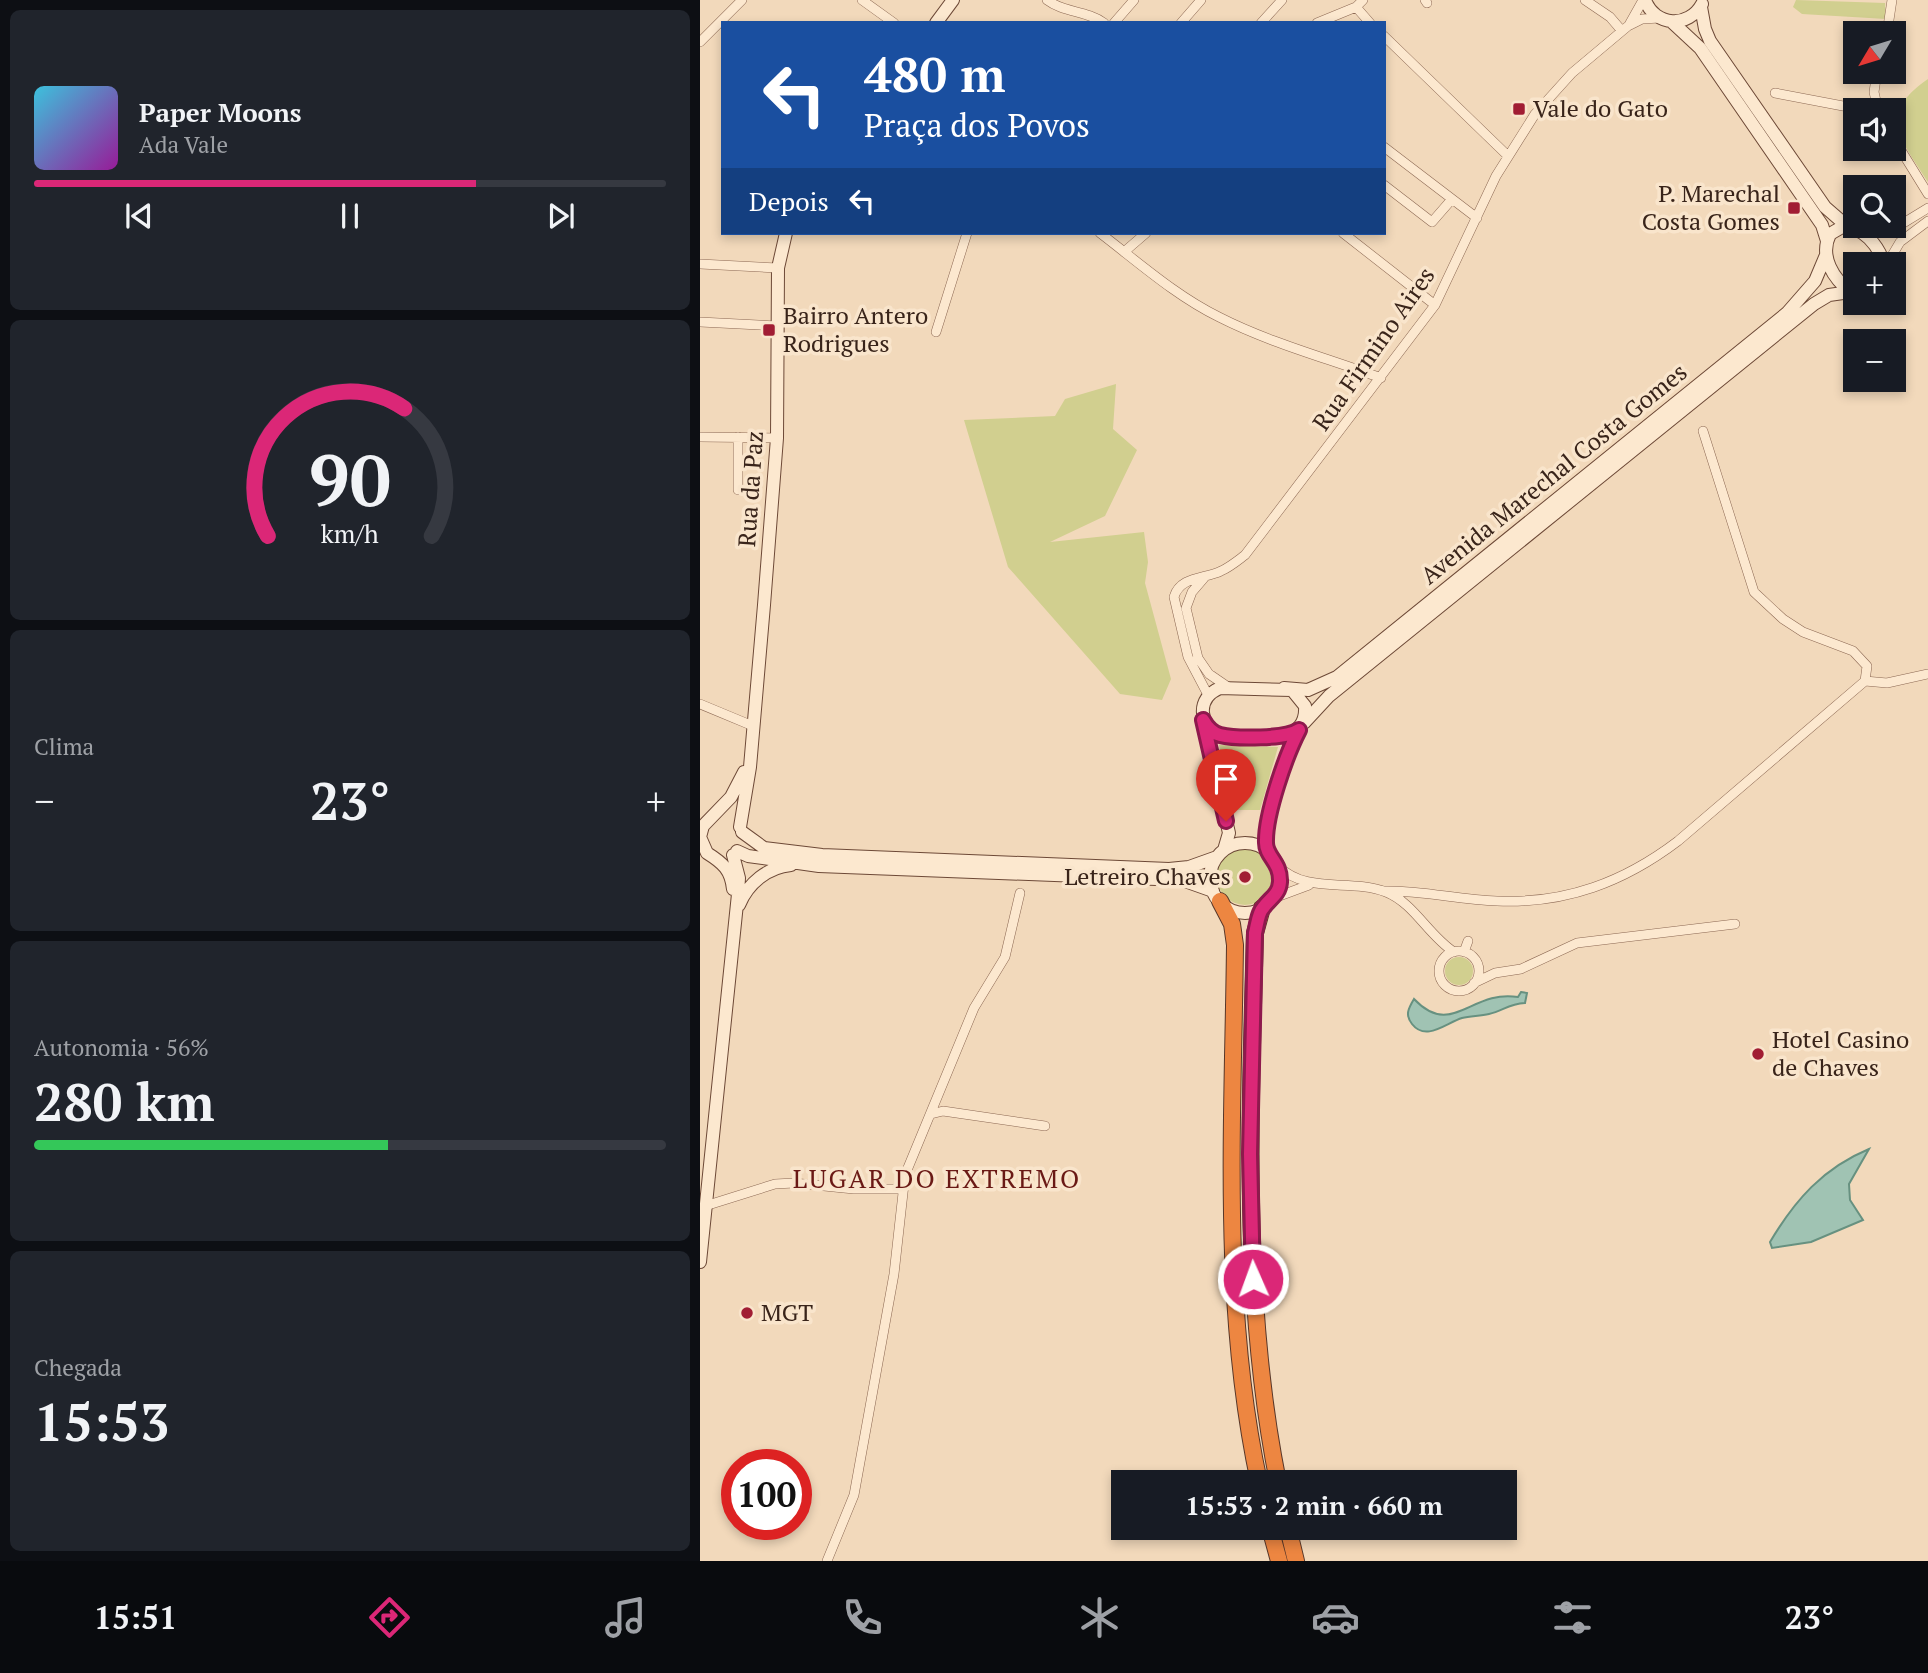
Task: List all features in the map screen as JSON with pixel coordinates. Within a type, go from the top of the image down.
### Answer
[{"type":"highway","points":[[1216,896],[1232,924],[1235,945],[1231,1230],[1243,1393],[1256,1470]]},
{"type":"highway","points":[[1268,903],[1255,933],[1252,1253],[1254,1306],[1265,1411],[1277,1470]]},
{"type":"highway","points":[[1273,1540],[1279,1561]]},
{"type":"highway","points":[[1291,1540],[1296,1561]]},
{"type":"street","points":[[700,42],[742,0]]},
{"type":"street","points":[[862,0],[891,21]]},
{"type":"street","points":[[937,21],[953,0]]},
{"type":"street","points":[[1047,0],[1057,7],[1100,21]]},
{"type":"street","points":[[1116,21],[1133,0]]},
{"type":"street","points":[[1183,21],[1201,0]]},
{"type":"street","points":[[1263,21],[1282,0]]},
{"type":"street","points":[[1585,0],[1625,29]]},
{"type":"street","points":[[1625,29],[1644,0],[1707,58],[1822,225],[1827,241],[1826,255],[1836,277],[1843,284]]},
{"type":"street","points":[[1889,21],[1892,0]]},
{"type":"street","points":[[1625,29],[1642,19],[1689,18],[1702,3]]},
{"type":"street","points":[[1702,3],[1710,41],[1825,207],[1843,222]]},
{"type":"street","points":[[1321,21],[1359,4],[1369,21]]},
{"type":"street","name":"Rua Firmino Aires","points":[[1208,695],[1188,657],[1174,597],[1186,581],[1204,578],[1245,555],[1435,305],[1507,155],[1550,95],[1584,61],[1625,29]]},
{"type":"street","points":[[1386,38],[1507,155]]},
{"type":"street","points":[[1775,93],[1843,106]]},
{"type":"street","points":[[1386,148],[1477,218]]},
{"type":"street","points":[[1906,159],[1928,194]]},
{"type":"street","points":[[1916,214],[1922,185]]},
{"type":"street","points":[[1386,187],[1430,221],[1436,220],[1452,199]]},
{"type":"street","points":[[1906,221],[1928,208]]},
{"type":"street","points":[[1894,252],[1900,242],[1927,224]]},
{"type":"street","points":[[1827,241],[1836,229],[1843,228]]},
{"type":"street","name":"Rua da Paz","points":[[751,748],[777,438],[778,268],[786,235]]},
{"type":"street","points":[[936,332],[966,235]]},
{"type":"street","points":[[1103,235],[1218,317],[1275,341],[1381,378]]},
{"type":"street","points":[[1124,252],[1144,235]]},
{"type":"street","points":[[1346,235],[1435,305]]},
{"type":"street","points":[[1868,238],[1879,252]]},
{"type":"street","name":"Avenida Marechal Costa Gomes","points":[[1228,687],[1318,687],[1342,673],[1787,313],[1810,288],[1826,255]]},
{"type":"street","points":[[700,264],[778,268]]},
{"type":"street","name":"Avenida Marechal Costa Gomes","points":[[1266,850],[1266,831],[1285,762],[1301,726],[1329,696],[1814,304],[1829,295],[1843,294]]},
{"type":"street","points":[[700,322],[777,326]]},
{"type":"street","points":[[715,817],[730,817],[741,830],[764,848],[822,855],[1170,869],[1189,867],[1242,843],[1266,850],[1278,866],[1296,880],[1314,884],[1497,901],[1572,896],[1602,886],[1645,865],[1678,841],[1865,681],[1867,666],[1853,651],[1803,632],[1783,619],[1754,592],[1703,430]]},
{"type":"street","points":[[700,437],[777,438]]},
{"type":"street","points":[[738,437],[738,490]]},
{"type":"street","points":[[1204,578],[1187,602],[1196,652],[1209,674],[1228,687]]},
{"type":"street","points":[[1865,681],[1887,683],[1928,674]]},
{"type":"street","points":[[1216,896],[1210,878],[1228,833],[1202,708],[1208,695],[1228,687]]},
{"type":"street","points":[[1203,720],[1208,727],[1221,735],[1286,736],[1301,726],[1306,715],[1302,699],[1284,688]]},
{"type":"street","points":[[700,704],[752,726]]},
{"type":"street","points":[[736,912],[732,878],[718,858],[707,853],[700,837],[703,826],[715,817],[739,785],[751,748]]},
{"type":"street","points":[[700,1262],[703,1209],[739,878],[735,853],[741,830],[751,748]]},
{"type":"street","points":[[718,858],[735,853],[805,864],[1182,880],[1216,896],[1236,911],[1250,912],[1314,884]]},
{"type":"street","points":[[736,912],[744,895],[759,878],[783,866],[805,864]]},
{"type":"street","points":[[1268,903],[1280,884],[1278,866]]},
{"type":"street","points":[[1384,891],[1410,908],[1429,933],[1441,962],[1440,976],[1451,989],[1463,990],[1495,973],[1521,969],[1577,943],[1735,924]]},
{"type":"street","points":[[827,1561],[854,1495],[894,1274],[905,1175],[974,1008],[1004,957],[1020,893]]},
{"type":"street","points":[[1429,933],[1454,952],[1464,952],[1495,973]]},
{"type":"street","points":[[1464,952],[1468,941]]},
{"type":"street","points":[[1441,962],[1454,952]]},
{"type":"street","points":[[1475,960],[1479,971],[1475,983]]},
{"type":"street","points":[[931,1114],[943,1111],[1045,1126]]},
{"type":"street","points":[[703,1209],[775,1184],[903,1189]]},
{"type":"shaded area","points":[[1796,0],[1885,3],[1886,19],[1802,14],[1793,7]]},
{"type":"shaded area","points":[[1928,79],[1928,182],[1906,147],[1906,99]]},
{"type":"shaded area","points":[[1116,384],[1113,429],[1137,450],[1105,516],[1050,542],[1144,532],[1148,562],[1145,583],[1171,679],[1162,700],[1120,694],[1008,567],[964,420],[1055,416],[1065,399]]},
{"type":"shaded area","points":[[1219,745],[1278,747],[1260,810],[1233,810]]},
{"type":"shaded area","points":[[1245,849],[1256,851],[1265,857],[1271,866],[1271,888],[1265,897],[1256,903],[1245,905],[1234,903],[1225,897],[1219,888],[1217,877],[1219,866],[1225,857],[1234,851]]},
{"type":"shaded area","points":[[1459,957],[1469,961],[1473,971],[1469,981],[1459,985],[1449,981],[1445,971],[1449,961]]},
{"type":"shaded area","points":[[1521,992],[1527,993],[1525,1003],[1489,1014],[1462,1018],[1436,1030],[1418,1029],[1408,1015],[1414,999],[1427,1010],[1451,1014],[1502,996],[1518,997]]},
{"type":"shaded area","points":[[1869,1149],[1849,1184],[1850,1200],[1863,1220],[1811,1242],[1772,1248],[1770,1242],[1800,1199],[1824,1176]]},
{"type":"place","name":"Vale do Gato","points":[[1519,109]]},
{"type":"place","name":"P. Marechal Costa Gomes","points":[[1794,208]]},
{"type":"place","name":"Bairro Antero Rodrigues","points":[[769,330]]},
{"type":"place","name":"Letreiro Chaves","points":[[1245,877]]},
{"type":"place","name":"Hotel Casino de Chaves","points":[[1758,1054]]},
{"type":"place","name":"MGT","points":[[747,1313]]},
{"type":"district","name":"LUGAR DO EXTREMO","points":[[937,1179]]},
{"type":"route","points":[[1226,821],[1203,720],[1213,732],[1221,735],[1286,736],[1299,730],[1285,762],[1266,831],[1266,850],[1278,866],[1280,884],[1273,898],[1262,908],[1255,933],[1250,1154],[1253,1279]]}]
